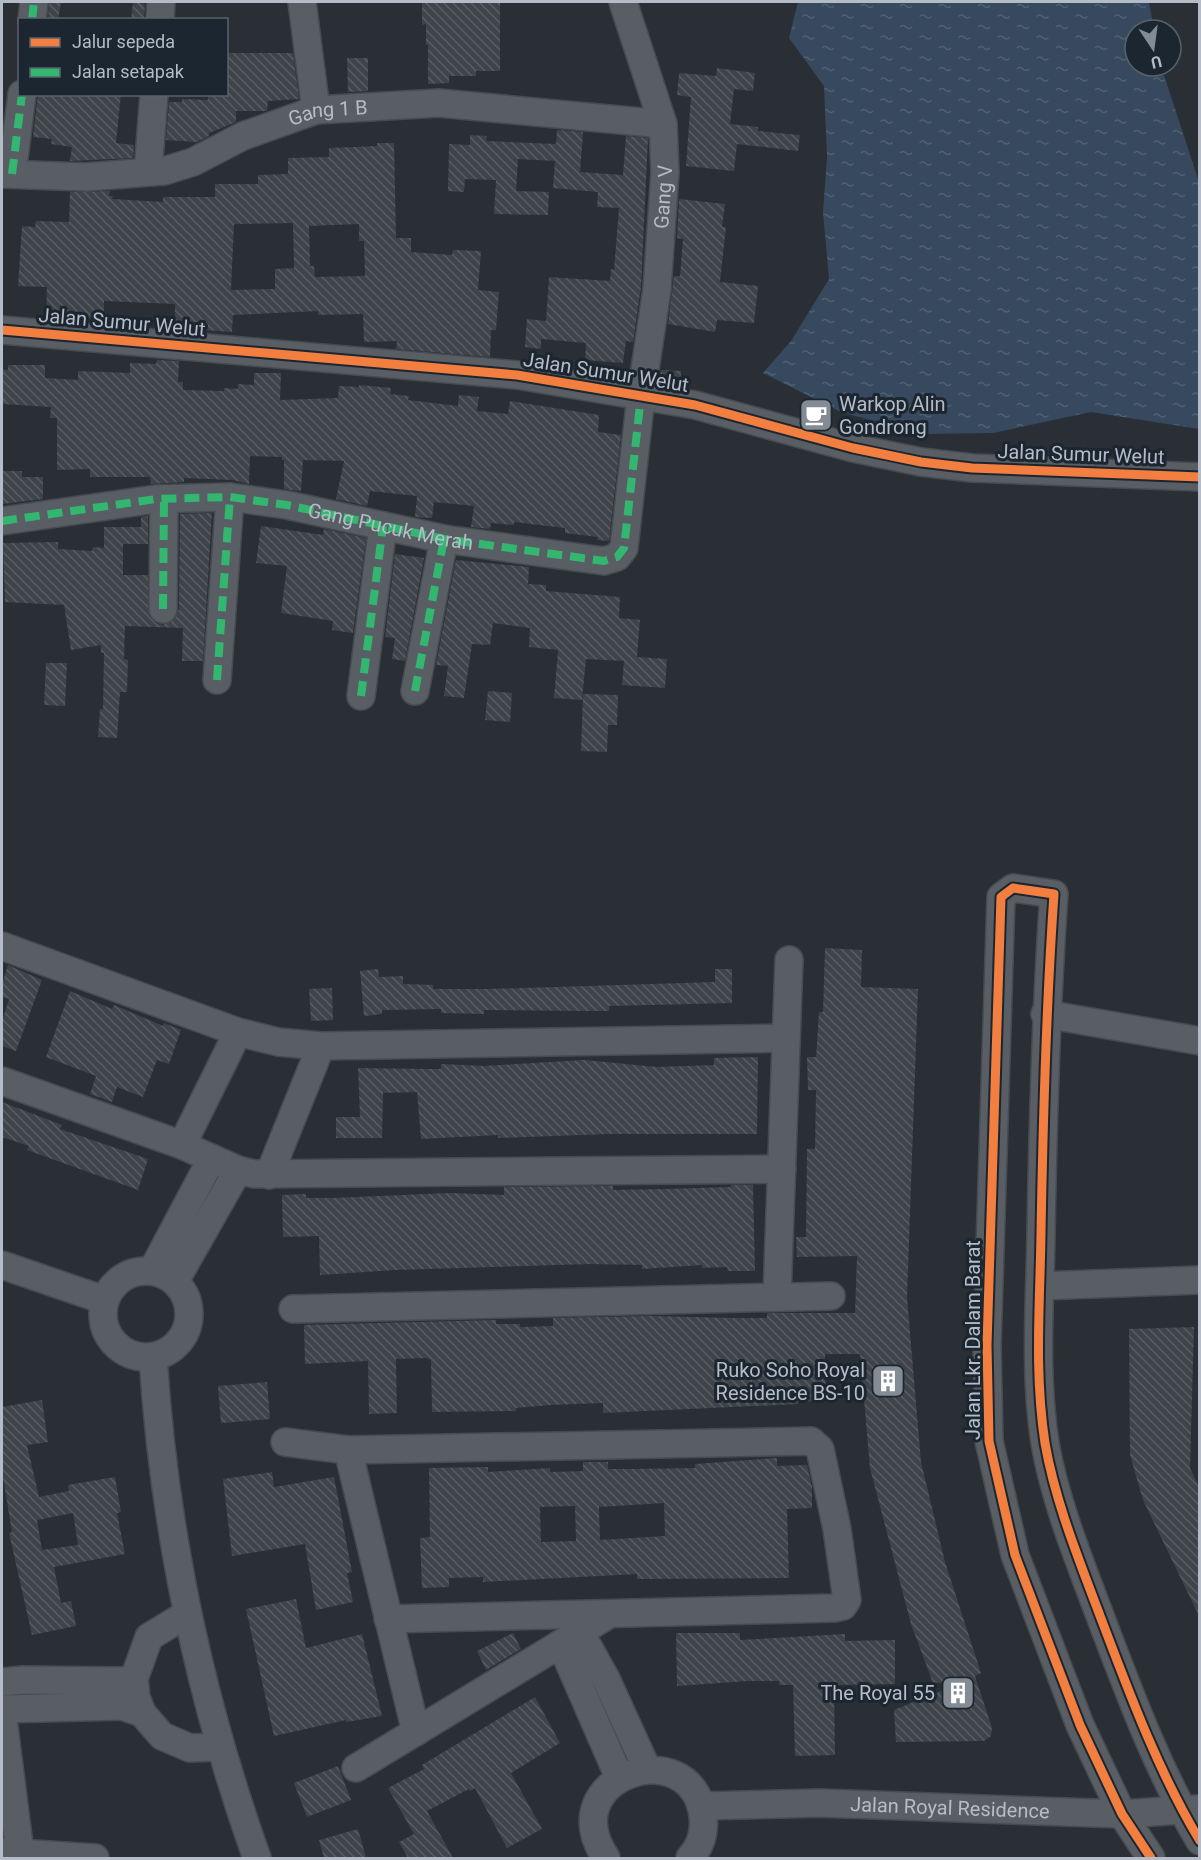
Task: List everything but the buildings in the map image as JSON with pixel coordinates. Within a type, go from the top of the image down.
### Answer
[{"type":"street","points":[[32,18],[34,2]]},
{"type":"street","points":[[160,18],[161,2]]},
{"type":"street","points":[[302,2],[316,110]]},
{"type":"street","name":"Gang V","points":[[623,2],[663,124],[665,172],[657,290],[640,396]]},
{"type":"street","points":[[7,174],[22,96]]},
{"type":"street","points":[[148,172],[154,96]]},
{"type":"street","name":"Gang 1 B","points":[[7,174],[86,177],[148,172],[193,162],[243,136],[316,110],[439,103],[663,124]]},
{"type":"street","name":"Jalan Sumur Welut","points":[[2,330],[404,363],[518,375],[695,405],[853,448],[921,462],[972,468],[1200,477]]},
{"type":"street","name":"Gang Pucuk Merah","points":[[2,521],[164,499],[230,497],[287,505],[444,539],[604,561],[617,557],[624,548],[640,396]]},
{"type":"street","points":[[217,680],[230,497]]},
{"type":"street","points":[[163,609],[164,499]]},
{"type":"street","points":[[361,696],[383,526]]},
{"type":"street","points":[[415,692],[444,539]]},
{"type":"street","name":"Jalan Lkr. Dalam Barat","points":[[1045,1014],[1053,892],[1013,888],[1001,897],[987,1346],[989,1441],[1015,1555],[1080,1725],[1122,1814],[1151,1858]]},
{"type":"street","points":[[2,946],[238,1032],[278,1042],[321,1046],[786,1038]]},
{"type":"street","points":[[777,1297],[789,960]]},
{"type":"street","points":[[1200,1041],[1045,1014],[1040,1286],[1036,1349],[1045,1444],[1072,1543],[1119,1666],[1191,1810],[1200,1840]]},
{"type":"street","points":[[182,1145],[238,1032]]},
{"type":"street","points":[[269,1175],[321,1046]]},
{"type":"street","points":[[2,1081],[182,1145],[211,1160],[238,1170],[269,1175],[782,1169]]},
{"type":"street","points":[[163,1276],[211,1160]]},
{"type":"street","points":[[163,1276],[238,1170]]},
{"type":"street","points":[[2,1265],[105,1300]]},
{"type":"street","points":[[137,1271],[163,1276],[187,1302],[188,1326],[181,1340],[169,1351],[153,1357],[135,1356],[119,1348],[107,1335],[102,1317],[105,1300],[112,1286],[123,1277],[137,1271]]},
{"type":"street","points":[[1040,1286],[1200,1280]]},
{"type":"street","points":[[293,1309],[831,1296]]},
{"type":"street","points":[[153,1357],[158,1441],[187,1614],[228,1776],[257,1858]]},
{"type":"street","points":[[285,1442],[348,1450],[799,1441],[817,1444],[837,1529],[847,1600],[843,1606],[388,1619]]},
{"type":"street","points":[[348,1450],[416,1732]]},
{"type":"street","points":[[187,1614],[149,1637],[134,1679],[136,1697],[142,1713],[162,1736],[190,1748],[220,1747]]},
{"type":"street","points":[[356,1768],[610,1614]]},
{"type":"street","points":[[570,1638],[606,1679],[647,1769]]},
{"type":"street","points":[[570,1638],[619,1777]]},
{"type":"street","points":[[2,1682],[134,1679]]},
{"type":"street","points":[[95,1858],[11,1852],[2,1710],[122,1706],[142,1713]]},
{"type":"street","points":[[594,1854],[593,1827],[596,1808],[605,1790],[619,1777],[647,1769],[670,1773],[689,1786],[701,1806],[704,1828],[698,1850],[690,1858]]},
{"type":"street","name":"Jalan Royal Residence","points":[[701,1806],[820,1803],[1122,1814],[1191,1810]]},
{"type":"water","points":[[798,2],[1149,2],[1152,18],[1123,18],[1123,78],[1165,78],[1199,182],[1199,429],[1091,412],[993,433],[921,434],[841,412],[763,373],[791,341],[829,279],[823,212],[827,157],[824,86],[789,38]]},
{"type":"marked path","points":[[32,18],[34,2]]},
{"type":"marked path","points":[[12,174],[22,96]]},
{"type":"marked path","points":[[2,521],[156,499],[230,497],[287,505],[444,539],[604,561],[617,557],[624,548],[641,396]]},
{"type":"marked path","points":[[217,680],[230,497]]},
{"type":"marked path","points":[[163,609],[164,499]]},
{"type":"marked path","points":[[361,696],[383,526]]},
{"type":"marked path","points":[[415,691],[444,539]]},
{"type":"cycle path","points":[[2,330],[517,375],[695,405],[853,448],[921,462],[972,468],[1200,477]]},
{"type":"cycle path","points":[[1151,1858],[1122,1814],[1080,1725],[1015,1555],[989,1441],[987,1345],[1001,897],[1013,888],[1054,894],[1045,1063],[1039,1312],[1040,1390],[1049,1465],[1069,1533],[1123,1677],[1158,1761],[1200,1841]]},
{"type":"place","name":"Warkop Alin Gondrong","points":[[816,415]]},
{"type":"place","name":"Ruko Soho Royal Residence BS-10","points":[[888,1381]]},
{"type":"place","name":"The Royal 55","points":[[958,1693]]}]
